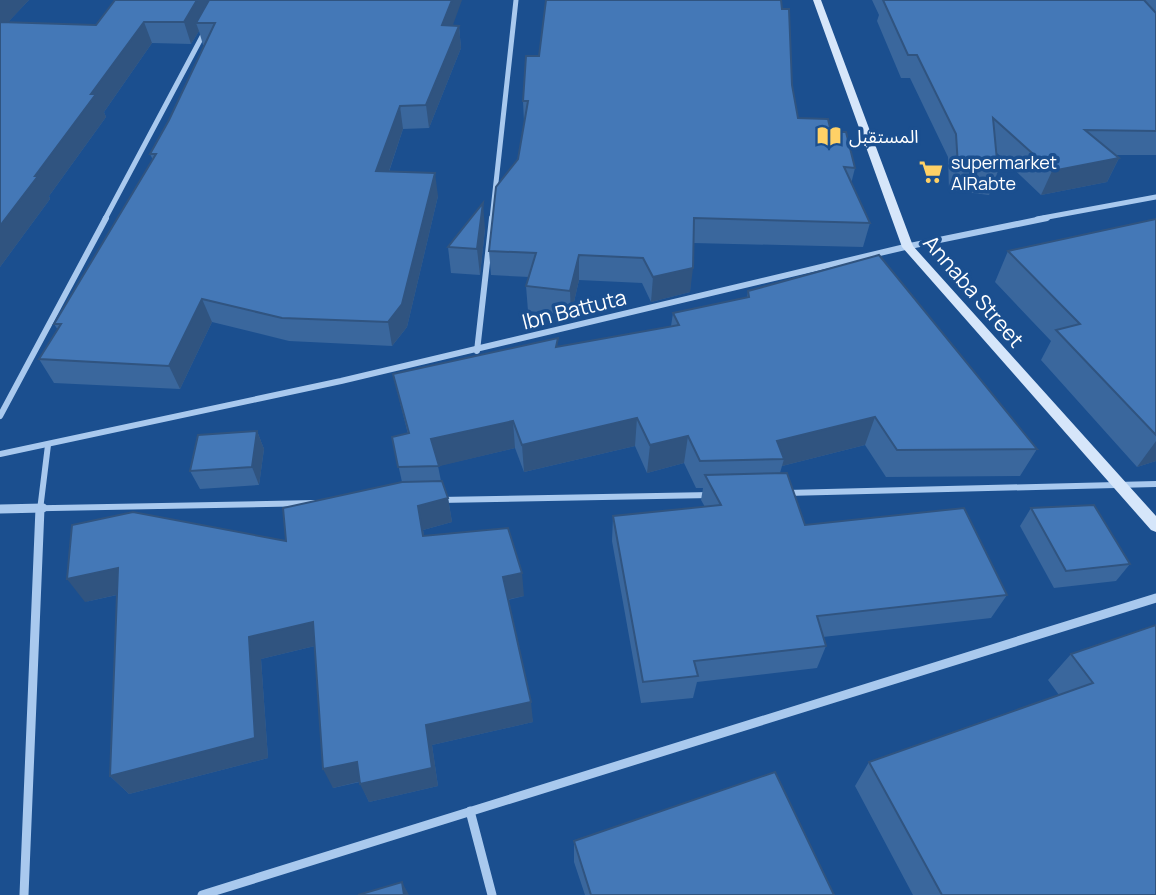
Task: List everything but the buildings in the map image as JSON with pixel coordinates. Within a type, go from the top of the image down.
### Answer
[{"type":"street","points":[[477,351],[516,0]]},
{"type":"street","name":"Annaba Street","points":[[817,0],[908,247],[1156,526]]},
{"type":"street","points":[[0,416],[208,24]]},
{"type":"street","name":"Ibn Battuta","points":[[0,454],[179,419],[477,351],[908,247],[1156,197]]},
{"type":"street","points":[[24,895],[40,509],[48,445]]},
{"type":"street","points":[[774,493],[1156,484]]},
{"type":"street","points":[[428,501],[719,495]]},
{"type":"street","points":[[0,509],[331,503]]},
{"type":"street","points":[[202,895],[1156,598]]},
{"type":"street","points":[[470,811],[492,895]]},
{"type":"place","name":"المستقبل","points":[[829,136]]},
{"type":"place","name":"supermarket AlRabte","points":[[931,172]]}]
